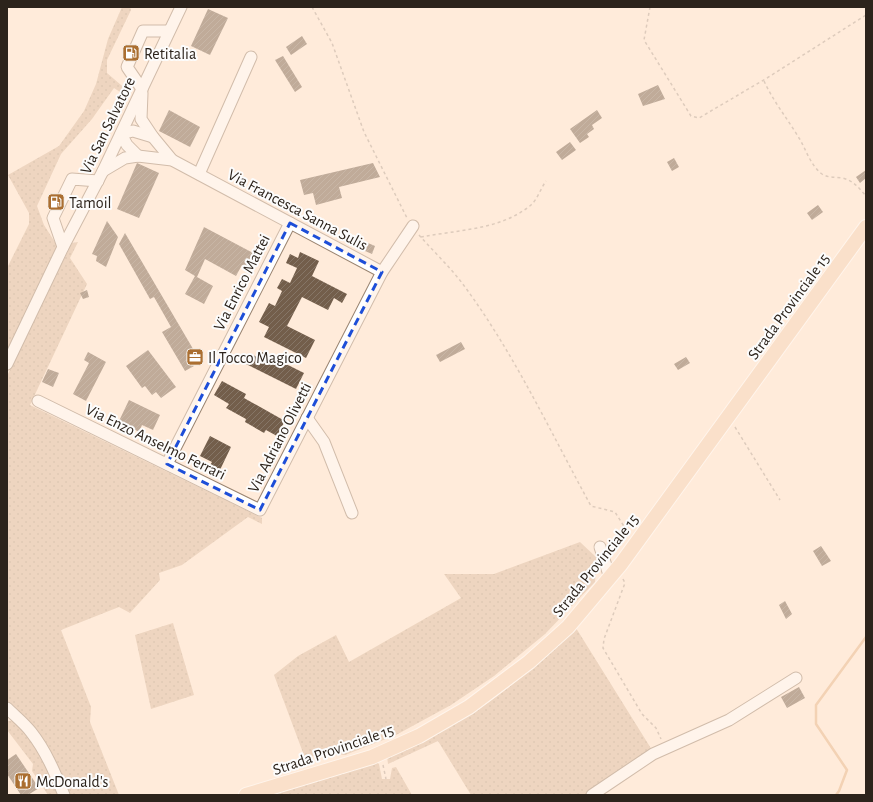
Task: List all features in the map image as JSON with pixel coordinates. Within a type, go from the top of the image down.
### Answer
[{"type":"main road","name":"Strada Provinciale 15","points":[[246,795],[379,754],[419,736],[469,707],[529,662],[568,627],[613,574],[866,227]]},
{"type":"street","name":"Via San Salvatore","points":[[7,364],[63,247],[121,134],[181,7]]},
{"type":"street","points":[[142,89],[127,67],[143,31],[169,31]]},
{"type":"street","points":[[199,174],[251,57]]},
{"type":"street","name":"Via Francesca Sanna Sulis","points":[[142,89],[141,119],[152,137],[172,160]]},
{"type":"street","points":[[138,156],[127,145],[121,134],[133,131],[152,137]]},
{"type":"street","name":"Via Francesca Sanna Sulis","points":[[100,176],[125,158],[138,156],[172,160],[382,272]]},
{"type":"street","points":[[63,247],[53,218],[72,179],[100,176]]},
{"type":"street","name":"Via Enrico Mattei","points":[[167,464],[290,223]]},
{"type":"street","name":"Via Adriano Olivetti","points":[[260,510],[382,272],[413,226]]},
{"type":"street","name":"Via Enzo Anselmo Ferrari","points":[[38,401],[260,510]]},
{"type":"street","points":[[307,418],[324,442],[352,513]]},
{"type":"street","points":[[600,547],[613,574]]},
{"type":"street","points":[[592,795],[654,754],[729,720],[796,678]]},
{"type":"street","points":[[10,713],[30,731],[38,742],[64,795]]},
{"type":"path","points":[[312,7],[332,43],[364,132],[402,211],[421,237],[464,285],[484,314],[506,348],[591,506],[615,512],[625,528],[626,536],[623,541]]},
{"type":"path","points":[[650,7],[644,40],[691,116],[699,118],[763,80],[866,15]]},
{"type":"path","points":[[763,80],[772,100],[800,139],[814,166],[822,174],[832,178],[844,178],[854,183],[866,196]]},
{"type":"path","points":[[421,237],[464,231],[493,224],[518,214],[532,204],[546,181]]},
{"type":"path","points":[[728,418],[780,500]]},
{"type":"path","points":[[613,574],[625,583],[604,639],[603,648],[642,714],[656,728],[664,749]]},
{"type":"path","points":[[379,754],[386,778]]},
{"type":"highlighted area","points":[[290,223],[382,272],[260,510],[167,464]]},
{"type":"shaded area","points":[[122,7],[130,7],[131,10],[107,60],[107,73],[128,91],[126,96],[114,88],[92,119],[61,154],[37,206],[44,225],[58,247],[7,351],[7,268],[29,224],[29,213],[8,175],[59,146],[84,111],[96,84],[108,39]]},
{"type":"shaded area","points":[[78,242],[70,258],[87,284],[30,405],[262,518],[262,524],[248,517],[182,565],[159,573],[160,580],[130,613],[119,607],[61,630],[91,707],[90,722],[119,795],[70,795],[44,744],[18,711],[7,701],[7,376],[72,243]]},
{"type":"shaded area","points":[[580,542],[597,558],[595,582],[545,634],[494,676],[451,705],[396,735],[345,755],[323,754],[305,758],[274,675],[298,656],[336,635],[349,662],[461,598],[444,574],[494,574]]},
{"type":"shaded area","points":[[173,623],[194,695],[151,709],[135,635]]},
{"type":"shaded area","points":[[576,628],[652,750],[586,795],[471,795],[438,741],[388,764],[387,756],[458,721],[506,690],[553,650]]},
{"type":"shaded area","points":[[7,721],[14,721],[29,737],[41,755],[60,795],[48,795],[32,771],[33,764],[7,730]]},
{"type":"shaded area","points":[[375,761],[379,764],[382,779],[390,779],[392,768],[396,767],[412,795],[270,795]]},
{"type":"building","points":[[208,9],[228,18],[210,55],[191,46]]},
{"type":"building","points":[[302,36],[307,44],[291,55],[286,47]]},
{"type":"building","points":[[283,56],[302,87],[295,92],[275,60]]},
{"type":"building","points":[[658,85],[665,99],[643,106],[638,94]]},
{"type":"building","points":[[169,110],[200,127],[190,147],[159,131]]},
{"type":"building","points":[[597,110],[602,118],[592,125],[594,129],[587,134],[589,137],[580,143],[570,129]]},
{"type":"building","points":[[570,142],[576,150],[562,160],[556,152]]},
{"type":"building","points":[[674,158],[679,167],[672,171],[667,162]]},
{"type":"building","points":[[137,163],[159,173],[139,218],[117,209]]},
{"type":"building","points":[[373,163],[380,177],[339,187],[342,198],[316,205],[313,193],[304,195],[300,180]]},
{"type":"building","points":[[866,170],[866,178],[860,183],[856,177]]},
{"type":"building","points":[[818,205],[823,212],[812,220],[807,213]]},
{"type":"building","points":[[107,221],[118,237],[106,267],[96,261],[97,256],[92,254]]},
{"type":"building","points":[[204,227],[255,254],[248,268],[242,265],[236,276],[205,259],[197,277],[213,286],[204,304],[185,294],[195,276],[185,270]]},
{"type":"building","points":[[125,233],[199,359],[192,364],[194,366],[185,371],[162,332],[171,327],[154,297],[150,299],[119,244]]},
{"type":"building","points":[[368,243],[375,246],[372,254],[365,251]]},
{"type":"building","points":[[300,252],[319,261],[312,276],[347,294],[342,303],[334,298],[328,310],[302,297],[287,326],[315,340],[306,358],[264,337],[269,327],[259,322],[269,303],[275,306],[282,291],[277,288],[282,279],[290,283],[297,268],[286,263],[290,254],[298,258]]},
{"type":"building","points":[[87,290],[89,297],[83,299],[80,293]]},
{"type":"building","points":[[461,342],[465,349],[440,362],[436,355]]},
{"type":"building","points":[[148,350],[176,387],[161,398],[156,392],[152,395],[145,386],[142,388],[126,366]]},
{"type":"building","points":[[88,352],[106,362],[86,401],[73,394],[89,363],[84,360]]},
{"type":"building","points":[[262,352],[304,373],[296,389],[246,364],[251,354],[259,358]]},
{"type":"building","points":[[686,357],[690,363],[678,370],[674,364]]},
{"type":"building","points":[[48,369],[59,373],[53,387],[42,382]]},
{"type":"building","points":[[222,381],[246,394],[244,398],[285,421],[277,436],[266,430],[264,433],[245,422],[246,419],[226,408],[229,404],[214,395]]},
{"type":"building","points":[[129,400],[160,415],[153,430],[142,425],[139,432],[119,421]]},
{"type":"building","points":[[210,436],[231,447],[219,472],[209,467],[212,462],[200,456]]},
{"type":"building","points":[[821,546],[831,561],[822,566],[813,551]]},
{"type":"building","points":[[785,601],[792,614],[786,619],[779,605]]},
{"type":"building","points":[[799,687],[805,698],[787,708],[781,697]]},
{"type":"building","name":"McDonald's","points":[[16,754],[39,788],[28,795],[21,795],[7,774],[7,760]]},
{"type":"waterway","points":[[836,795],[847,770],[816,724],[816,705],[866,637]]},
{"type":"place","name":"Retitalia","points":[[131,53]]},
{"type":"place","name":"Tamoil","points":[[56,202]]},
{"type":"place","name":"Il Tocco Magico","points":[[195,357]]},
{"type":"place","name":"McDonald's","points":[[23,781]]}]
